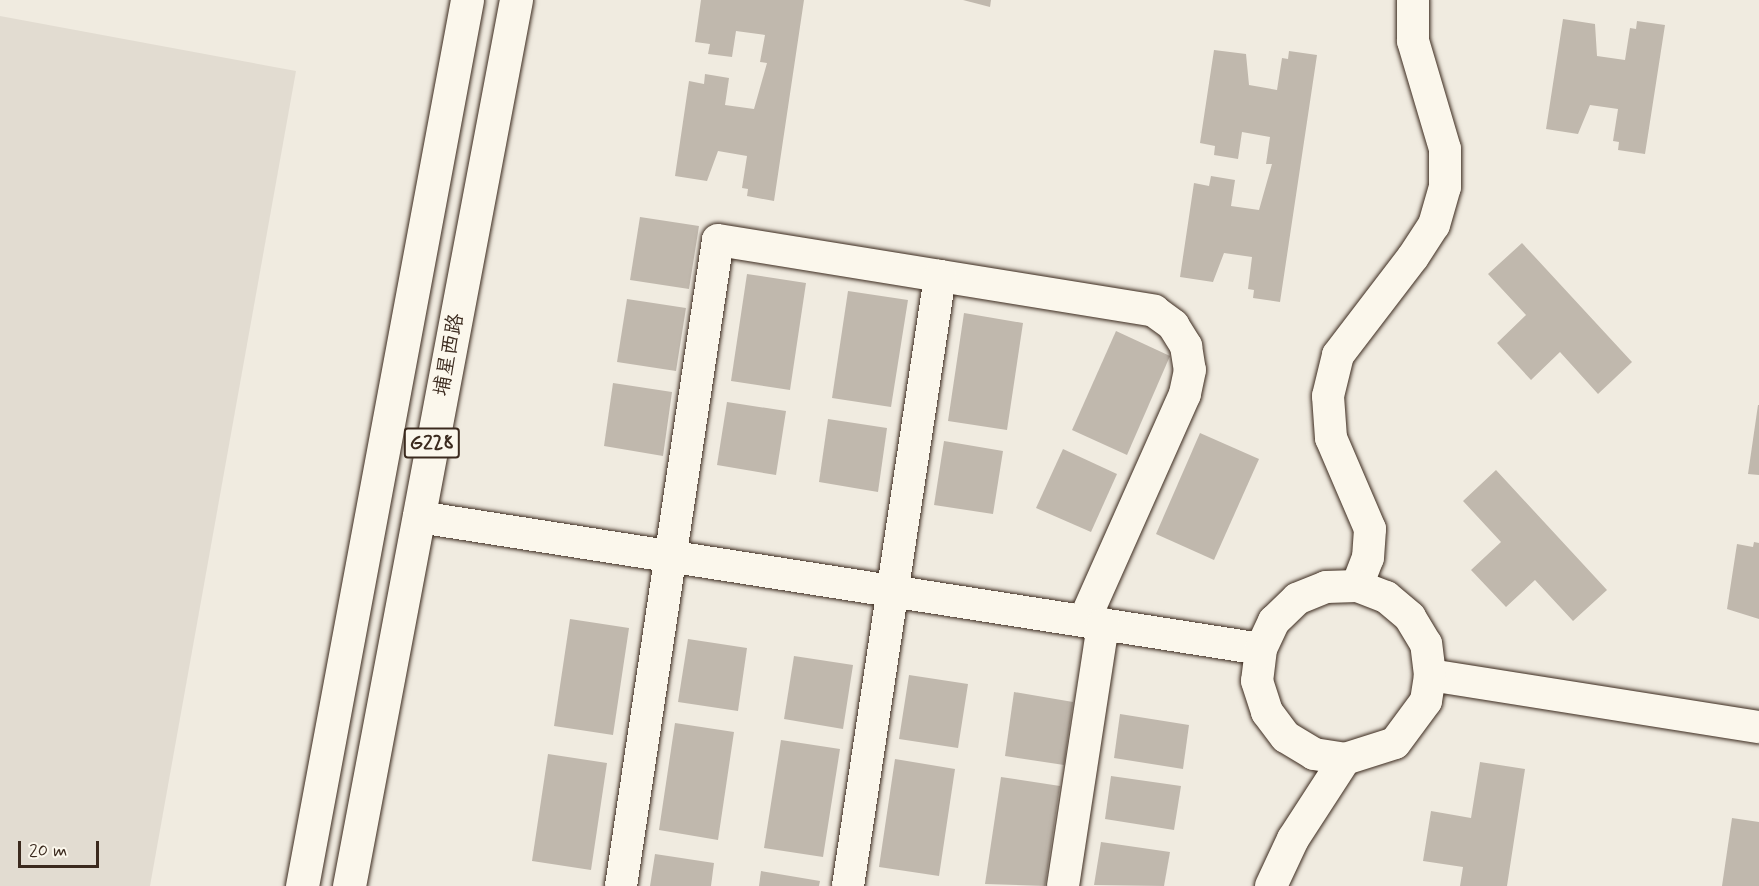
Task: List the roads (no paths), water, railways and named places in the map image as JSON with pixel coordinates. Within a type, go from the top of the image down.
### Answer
[{"type":"highway","name":"G228","points":[[302,886],[467,0]]},
{"type":"highway","name":"埔星西路","points":[[349,886],[516,0]]},
{"type":"lane","points":[[1357,586],[1368,558],[1370,529],[1330,438],[1328,396],[1338,354],[1413,257],[1434,225],[1445,188],[1445,149],[1413,41],[1413,0]]},
{"type":"lane","points":[[621,886],[718,240],[1154,311],[1173,325],[1186,346],[1190,370],[1185,394],[1094,623],[1064,886]]},
{"type":"lane","points":[[848,886],[940,276]]},
{"type":"lane","points":[[419,517],[1261,649]]},
{"type":"lane","points":[[1357,586],[1386,597],[1410,617],[1426,644],[1430,675],[1426,701],[1401,737],[1371,755],[1345,759],[1314,754],[1286,737],[1267,712],[1257,681],[1261,649],[1274,621],[1297,599],[1326,588],[1357,586]]},
{"type":"lane","points":[[1430,675],[1759,727]]},
{"type":"lane","points":[[1271,886],[1293,839],[1345,759]]}]
